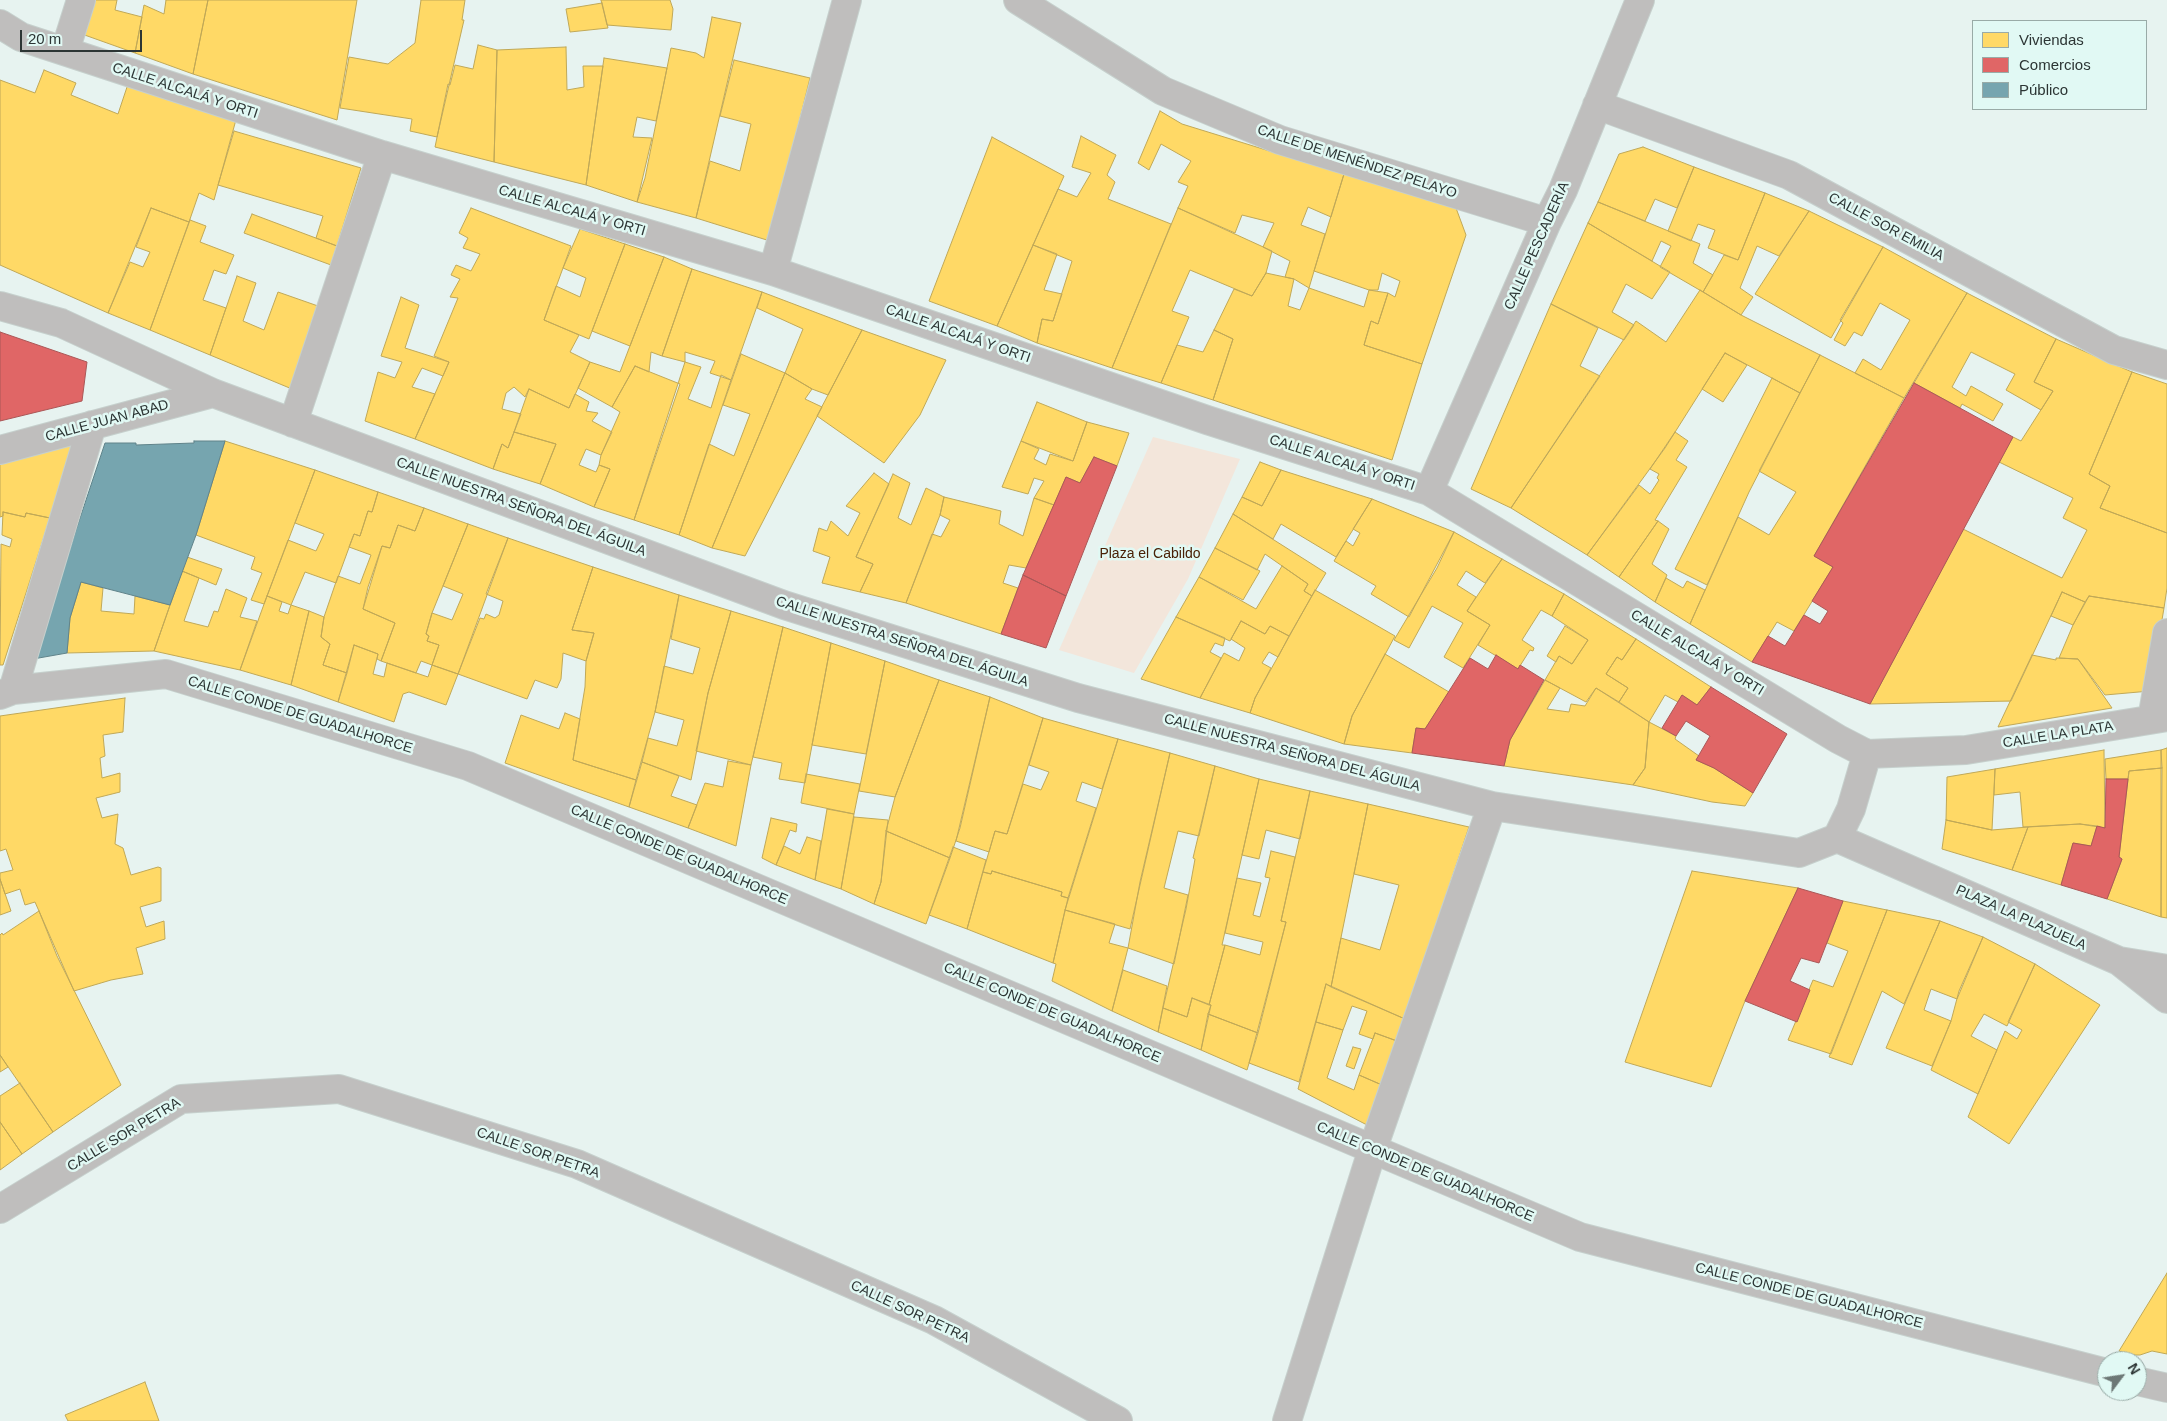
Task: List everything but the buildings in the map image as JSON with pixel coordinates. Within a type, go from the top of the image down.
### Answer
[{"type":"street","points":[[65,51],[81,0]]},
{"type":"street","points":[[773,271],[847,0]]},
{"type":"street","name":"CALLE DE MENÉNDEZ PELAYO","points":[[1018,0],[1046,8],[1163,91],[1280,140],[1547,222]]},
{"type":"street","name":"CALLE PESCADERÍA","points":[[1429,491],[1566,182],[1640,0]]},
{"type":"street","name":"CALLE ALCALÁ Y ORTI","points":[[0,24],[21,37],[382,155],[773,271],[1207,420],[1429,491],[1838,739],[1867,754]]},
{"type":"street","name":"CALLE SOR EMILIA","points":[[1597,105],[1789,175],[2114,350],[2167,366]]},
{"type":"street","points":[[294,423],[382,155]]},
{"type":"street","name":"CALLE NUESTRA SEÑORA DEL ÁGUILA","points":[[0,306],[61,323],[213,393],[784,604],[1078,698],[1492,806],[1799,853],[1837,838]]},
{"type":"street","name":"CALLE JUAN ABAD","points":[[0,450],[213,393]]},
{"type":"street","points":[[7,693],[92,425]]},
{"type":"street","points":[[2160,718],[2167,633]]},
{"type":"street","name":"CALLE CONDE DE GUADALHORCE","points":[[7,693],[166,674],[468,766],[1225,1085],[1372,1151],[1580,1237],[2097,1370]]},
{"type":"street","name":"CALLE LA PLATA","points":[[1867,754],[1966,750],[2160,718]]},
{"type":"street","points":[[1837,838],[1851,810],[1867,754]]},
{"type":"street","points":[[1287,1421],[1372,1151],[1492,806]]},
{"type":"street","name":"PLAZA LA PLAZUELA","points":[[1837,838],[2119,961],[2167,969]]},
{"type":"street","name":"PLAZA LA PLAZUELA","points":[[2119,961],[2167,999]]},
{"type":"street","name":"CALLE SOR PETRA","points":[[0,1209],[180,1099],[339,1089],[577,1164],[934,1320],[1118,1421]]},
{"type":"street","points":[[2147,1383],[2167,1388]]},
{"type":"green space","name":"Plaza el Cabildo","points":[[1153,437],[1240,459],[1188,579],[1134,673],[1059,650]]}]
